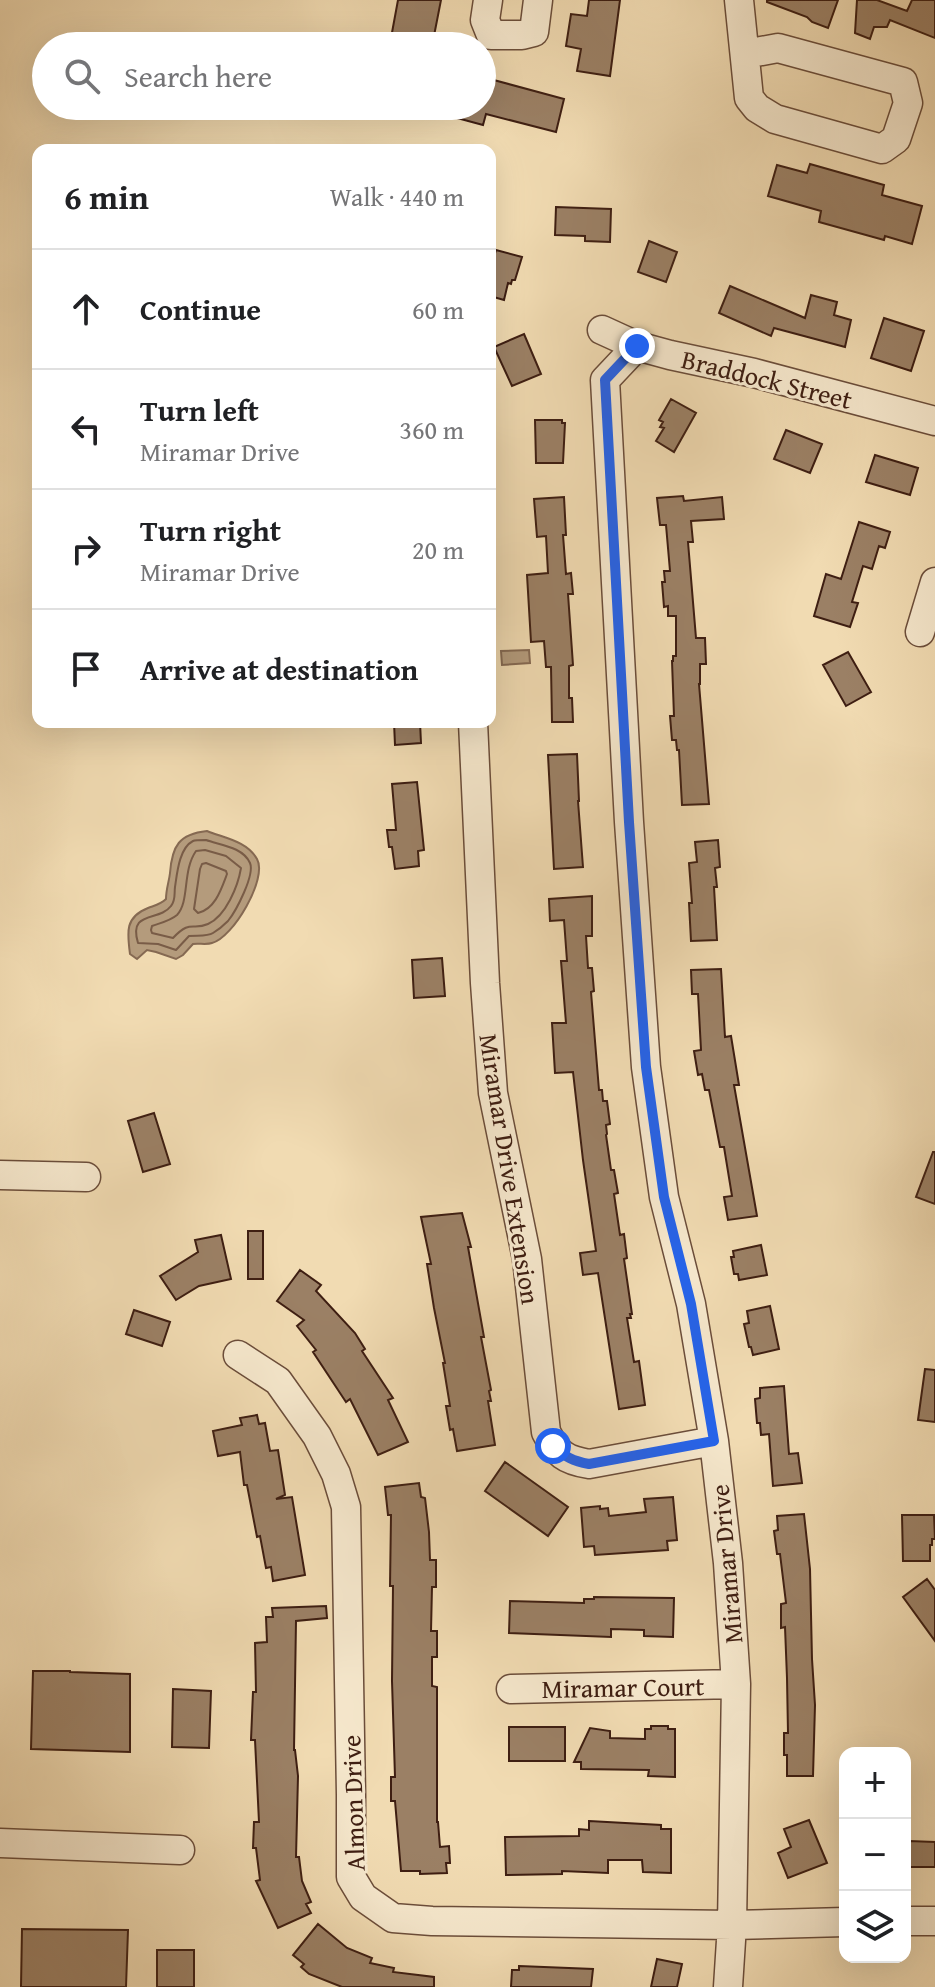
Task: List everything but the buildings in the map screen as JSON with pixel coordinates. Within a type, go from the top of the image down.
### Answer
[{"type":"street","points":[[488,0],[485,20],[490,32]]},
{"type":"street","points":[[496,35],[534,32],[538,0]]},
{"type":"street","points":[[739,0],[749,98],[757,108],[775,119],[882,149],[896,139],[908,103],[903,82],[778,48],[745,54]]},
{"type":"street","name":"Braddock Street","points":[[602,330],[637,346],[935,421]]},
{"type":"street","name":"Miramar Drive","points":[[637,346],[605,380],[629,822],[646,1067],[664,1197],[691,1304],[714,1441],[728,1563],[736,1684],[728,1987]]},
{"type":"street","points":[[920,632],[935,582]]},
{"type":"street","name":"Miramar Drive Extension","points":[[473,728],[493,1093],[527,1259],[546,1432],[553,1446],[565,1457],[589,1464],[714,1441]]},
{"type":"street","points":[[0,1175],[86,1177]]},
{"type":"street","name":"Almon Drive","points":[[238,1355],[278,1381],[317,1436],[336,1474],[346,1507],[351,1877],[363,1897],[393,1918],[406,1919],[732,1925],[839,1922]]},
{"type":"street","name":"Miramar Court","points":[[511,1689],[736,1684]]},
{"type":"street","points":[[0,1843],[180,1850]]},
{"type":"street","points":[[911,1921],[935,1921]]},
{"type":"water","points":[[529,650],[530,663],[502,665],[501,651]]},
{"type":"water","points":[[207,831],[241,844],[257,859],[258,879],[246,906],[229,930],[212,943],[193,944],[176,959],[147,950],[137,959],[130,954],[128,932],[131,921],[140,912],[166,899],[173,855],[179,843],[190,835]]},
{"type":"route","points":[[553,1446],[565,1457],[589,1464],[714,1441],[691,1304],[664,1197],[646,1067],[605,380],[637,346]]}]
